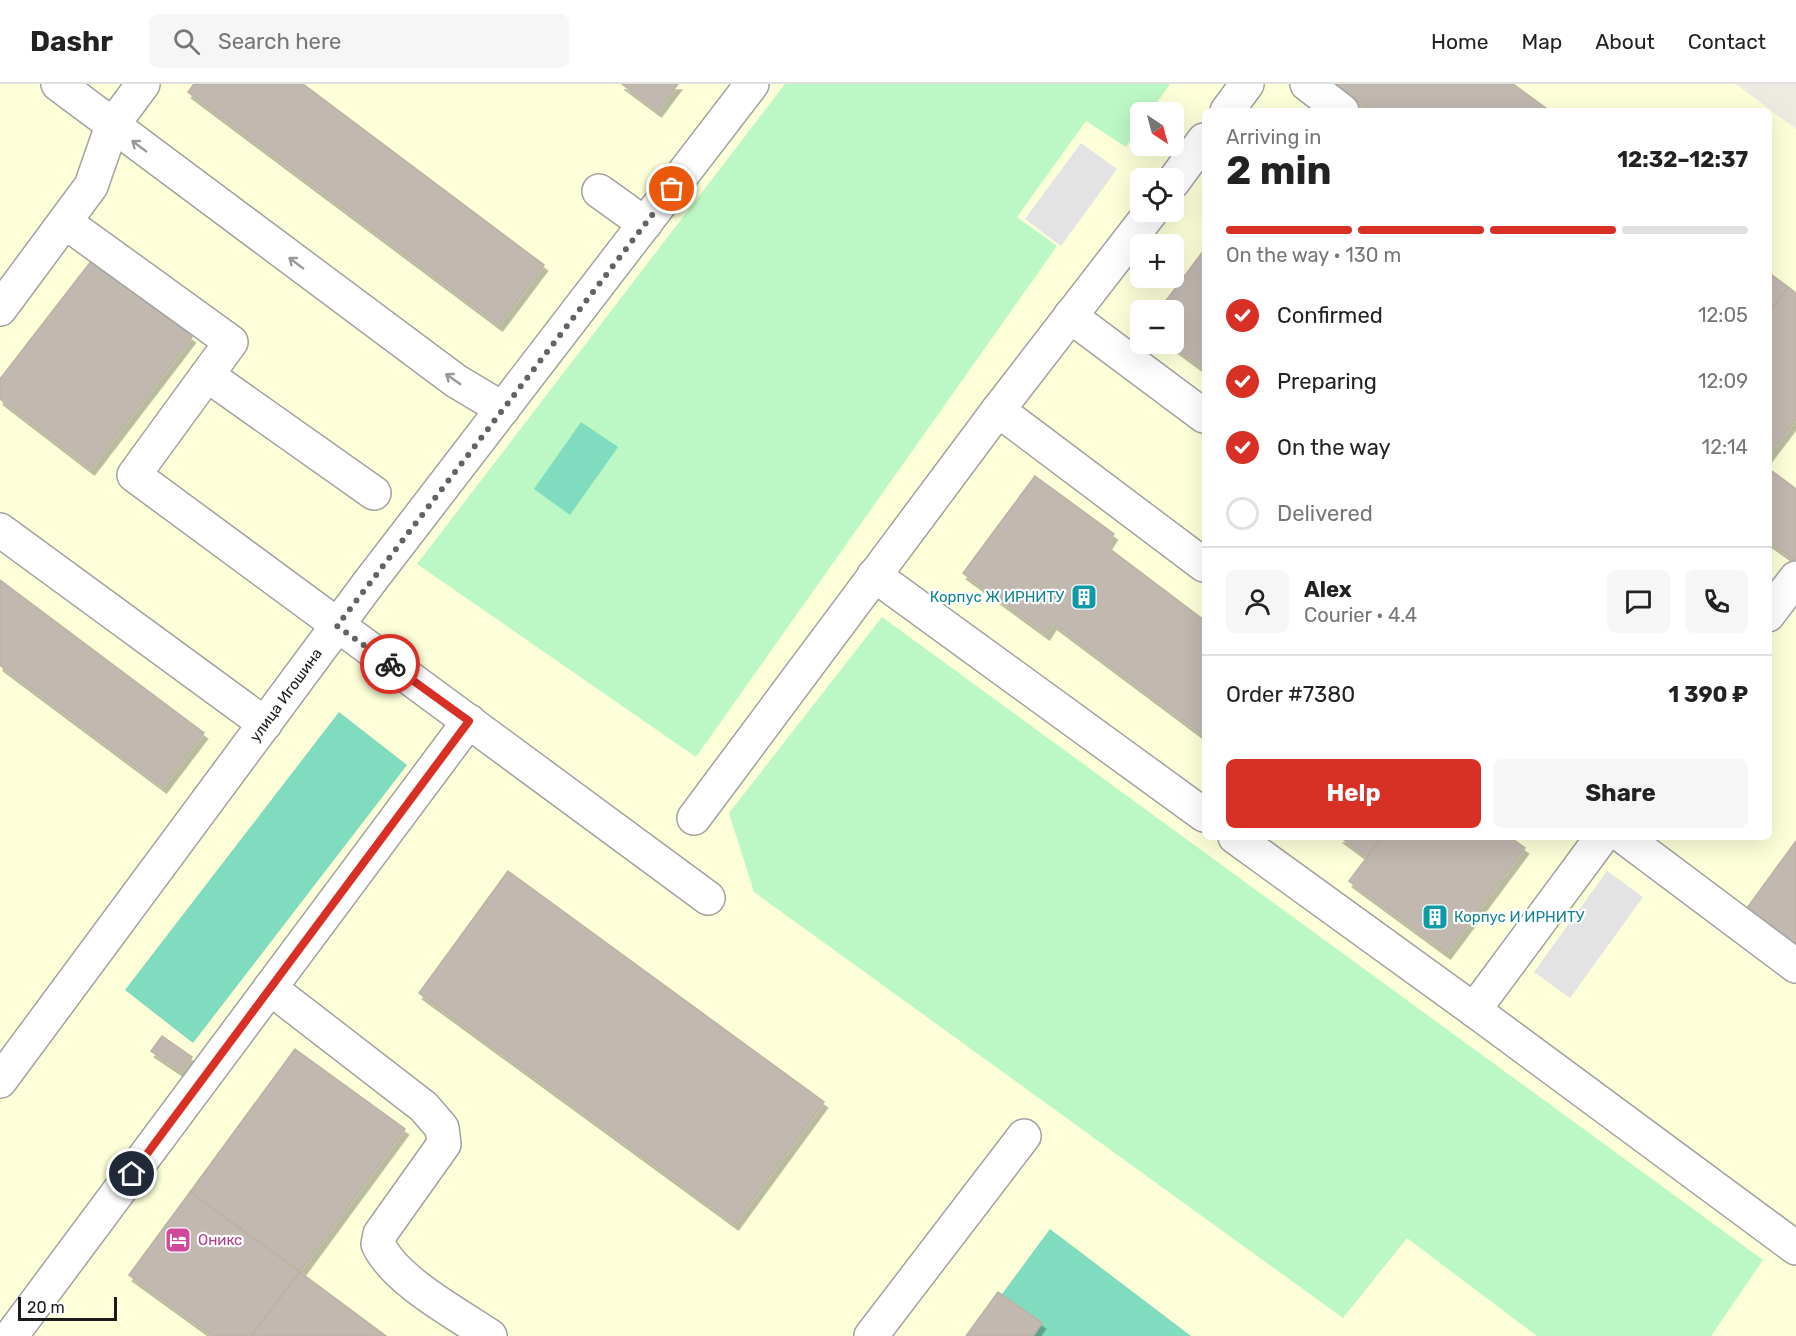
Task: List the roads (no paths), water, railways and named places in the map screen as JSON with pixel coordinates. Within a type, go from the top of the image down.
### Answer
[{"type":"street","points":[[58,84],[456,381],[502,409]]},
{"type":"street","points":[[0,309],[91,186],[112,126],[143,84]]},
{"type":"street","name":"улица Игошина","points":[[0,1081],[337,626],[752,84]]},
{"type":"street","points":[[1229,108],[1247,84]]},
{"type":"street","points":[[1307,84],[1338,108]]},
{"type":"street","points":[[599,191],[645,224]]},
{"type":"street","points":[[65,222],[231,342],[134,475],[708,898]]},
{"type":"street","points":[[694,818],[998,410],[1143,222]]},
{"type":"street","points":[[1070,316],[1202,415]]},
{"type":"street","points":[[207,375],[374,493]]},
{"type":"street","points":[[998,410],[1202,563]]},
{"type":"street","points":[[0,530],[265,724]]},
{"type":"street","points":[[874,575],[1202,814]]},
{"type":"street","points":[[1772,610],[1796,578]]},
{"type":"street","points":[[11,1336],[469,721]]},
{"type":"street","points":[[1239,840],[1796,1248]]},
{"type":"street","points":[[1474,1010],[1600,840]]},
{"type":"street","points":[[1628,840],[1796,966]]},
{"type":"street","points":[[270,988],[424,1107],[442,1128],[444,1144],[380,1234],[378,1244],[382,1254],[410,1281],[489,1336]]},
{"type":"street","points":[[871,1336],[1024,1136]]},
{"type":"place","name":"Корпус Ж ИРНИТУ","points":[[1084,597]]},
{"type":"place","name":"Корпус И ИРНИТУ","points":[[1435,917]]},
{"type":"place","name":"Оникс","points":[[178,1240]]}]
